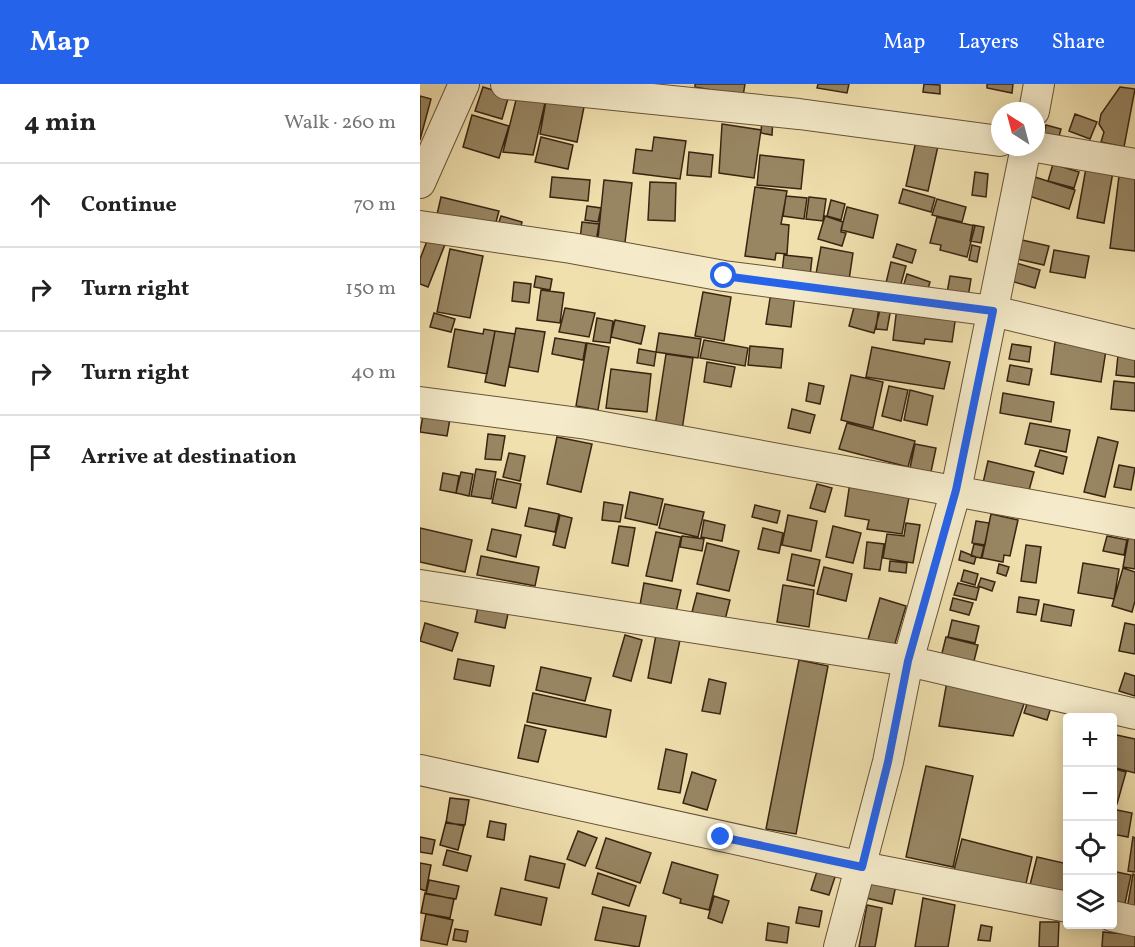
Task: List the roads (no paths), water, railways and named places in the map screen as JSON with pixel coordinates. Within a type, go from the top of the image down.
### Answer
[{"type":"street","points":[[420,183],[464,84]]},
{"type":"street","points":[[506,84],[799,114],[991,140]]},
{"type":"street","points":[[1036,102],[1039,84]]},
{"type":"street","points":[[1045,149],[1135,164]]},
{"type":"street","points":[[839,947],[888,762],[908,661],[956,490],[1024,156]]},
{"type":"street","points":[[420,226],[571,248],[724,276],[993,311],[1135,345]]},
{"type":"street","points":[[420,402],[586,424],[762,458],[956,490],[1135,524]]},
{"type":"street","points":[[420,585],[908,661],[1135,714]]},
{"type":"street","points":[[420,770],[862,867],[1063,907]]},
{"type":"street","points":[[1117,917],[1135,921]]}]
